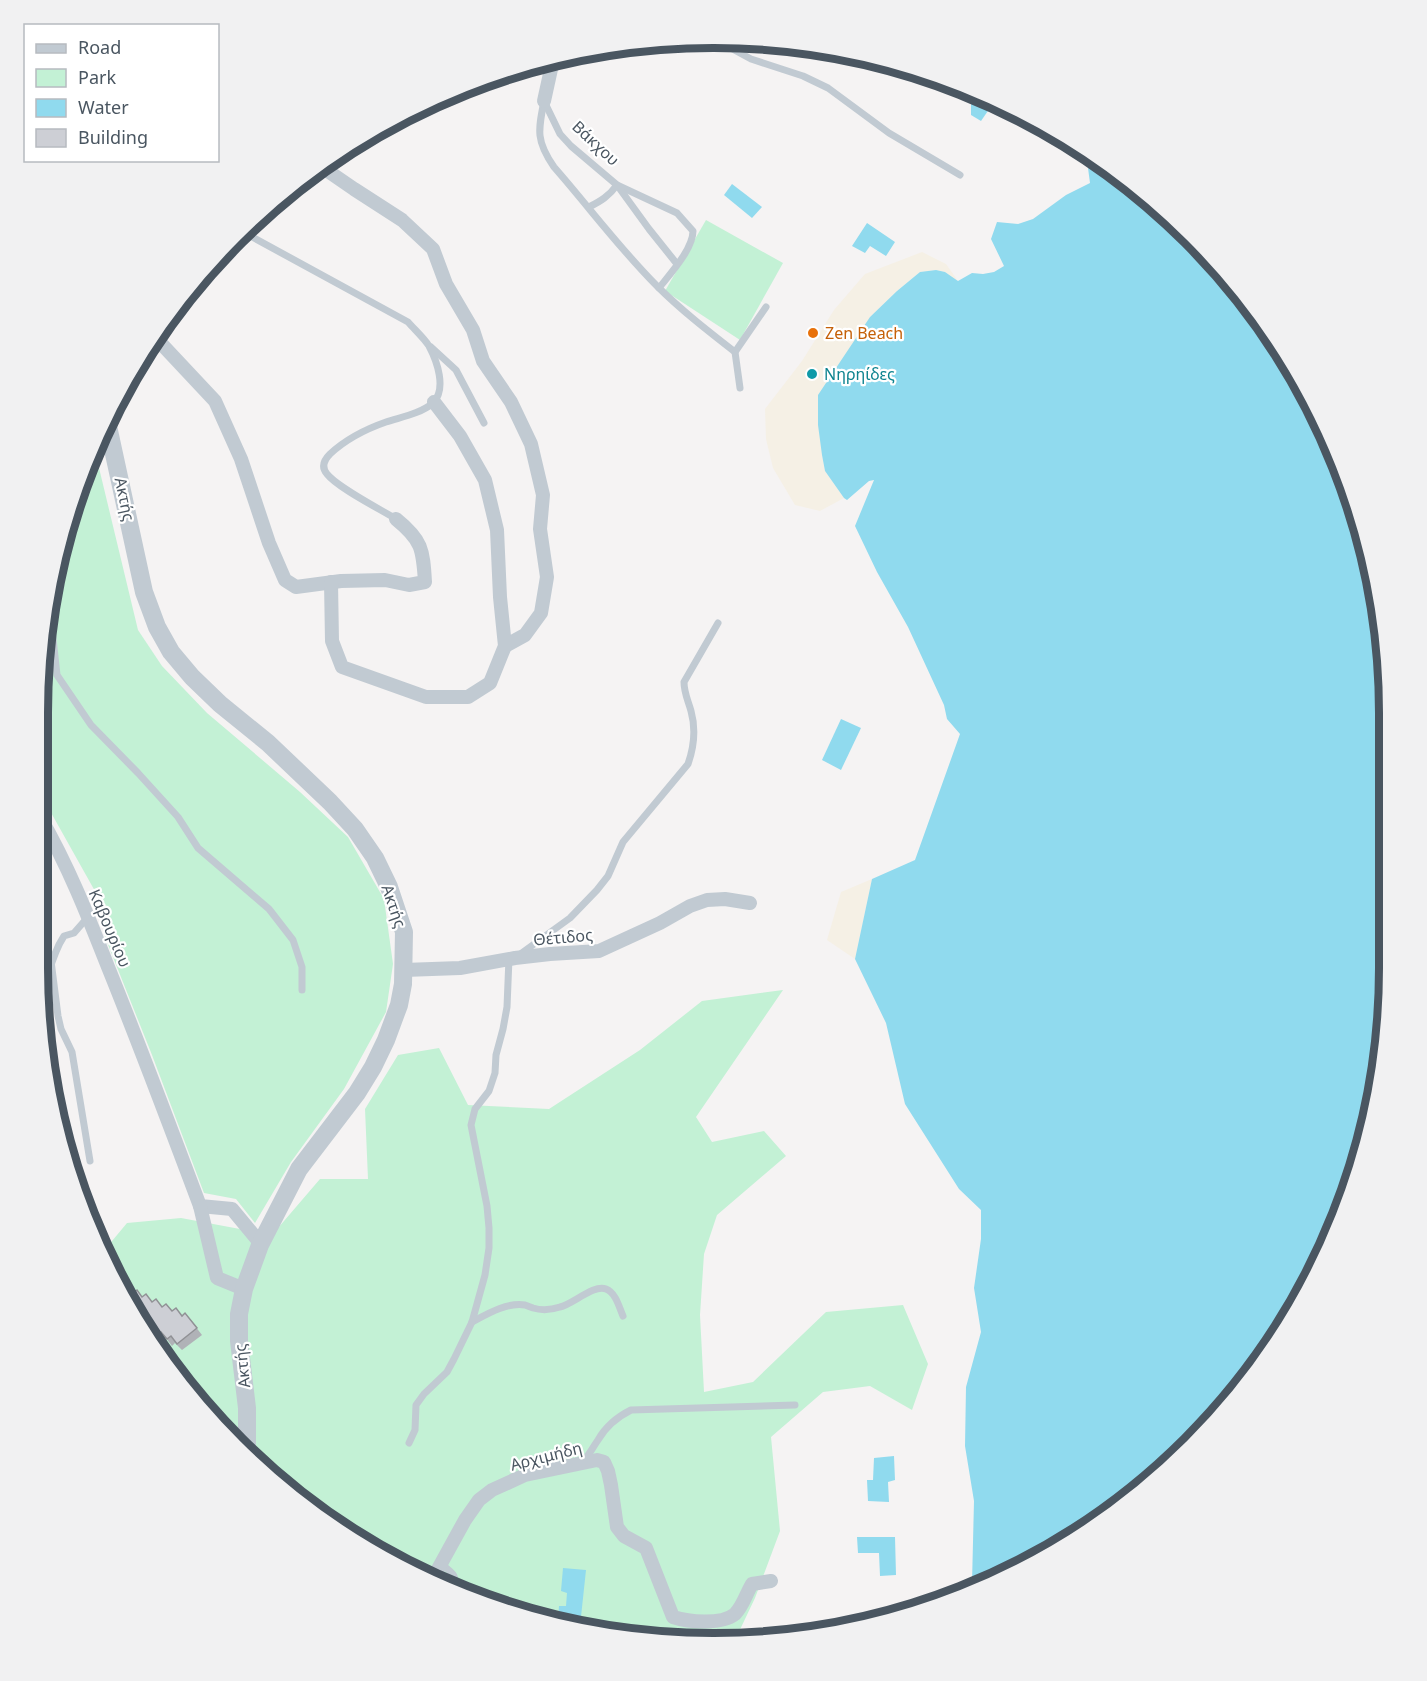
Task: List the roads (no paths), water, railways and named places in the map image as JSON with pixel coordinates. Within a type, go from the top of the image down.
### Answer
[{"type":"street","points":[[544,101],[551,69]]},
{"type":"street","points":[[328,171],[402,220],[433,249],[446,284],[473,330],[483,361],[511,402],[531,444],[543,495],[540,529],[547,577],[541,613],[525,635],[506,646]]},
{"type":"street","points":[[161,343],[215,401],[241,459],[269,543],[285,580],[296,588],[331,582],[386,580],[409,585],[425,582],[424,556],[414,533],[396,519]]},
{"type":"street","points":[[331,582],[332,640],[342,667],[426,697],[468,698],[490,683],[506,646],[500,597],[497,530],[485,480],[460,436],[434,402]]},
{"type":"street","name":"Ακτής","points":[[110,435],[144,592],[171,652],[192,677],[220,704],[268,743],[355,829],[375,858],[389,887],[404,932],[404,970],[399,1005],[386,1040],[357,1093],[299,1169],[261,1244],[244,1288],[239,1314],[239,1341],[247,1408],[247,1442]]},
{"type":"street","name":"Καβουρίου","points":[[48,831],[59,850],[88,916],[143,1054],[200,1206],[217,1278],[244,1288]]},
{"type":"street","name":"Θέτιδος","points":[[404,970],[460,968],[512,958],[599,951],[660,923],[690,906],[707,900],[725,899],[750,903]]},
{"type":"street","points":[[200,1206],[232,1209],[261,1244]]},
{"type":"street","name":"Αρχιμήδη","points":[[437,1572],[465,1520],[479,1500],[492,1490],[525,1475],[597,1461],[604,1462],[608,1471],[617,1527],[624,1536],[646,1548],[673,1617],[702,1622],[733,1616],[752,1584],[771,1581]]},
{"type":"lane","points":[[732,48],[828,88],[889,133],[960,175]]},
{"type":"lane","points":[[544,101],[539,127],[540,141],[544,153],[554,167],[659,288],[735,352]]},
{"type":"lane","name":"Βάκχου","points":[[544,101],[560,134],[571,146],[617,185],[677,213],[693,231],[693,238],[678,264]]},
{"type":"lane","points":[[589,207],[611,194],[617,185],[678,264],[659,288]]},
{"type":"lane","points":[[250,236],[408,322],[456,370],[484,423]]},
{"type":"lane","points":[[740,388],[735,352],[766,307]]},
{"type":"lane","points":[[396,519],[340,485],[325,472],[323,465],[327,457],[338,446],[365,431],[424,409],[434,402],[440,381],[429,345]]},
{"type":"lane","points":[[409,1443],[415,1430],[416,1405],[447,1372],[472,1322],[486,1275],[489,1238],[487,1206],[471,1125],[475,1109],[489,1091],[495,1073],[496,1054],[507,1007],[512,958],[570,918],[597,891],[608,876],[623,842],[688,764],[694,749],[694,729],[692,713],[684,692],[684,682],[718,623]]},
{"type":"lane","points":[[53,637],[57,675],[91,725],[178,817],[198,848],[269,909],[293,940],[302,967],[302,990]]},
{"type":"lane","points":[[48,971],[64,936],[74,933],[88,916]]},
{"type":"lane","points":[[51,961],[58,1016],[72,1053],[90,1161]]},
{"type":"lane","points":[[472,1322],[496,1310],[514,1305],[525,1305],[547,1311],[563,1307],[596,1288],[605,1288],[613,1294],[623,1316]]},
{"type":"lane","points":[[579,1465],[590,1454],[608,1426],[619,1416],[631,1410],[795,1405]]},
{"type":"lane","points":[[441,1564],[456,1577],[456,1581]]},
{"type":"water","points":[[971,102],[989,109],[981,121],[971,115]]},
{"type":"water","points":[[1087,163],[1152,213],[1184,243],[1241,308],[1290,381],[1310,419],[1344,500],[1366,584],[1378,670],[1378,1011],[1366,1097],[1344,1181],[1310,1262],[1267,1337],[1214,1406],[1152,1468],[1083,1521],[1046,1544],[972,1580],[974,1501],[965,1446],[966,1387],[981,1332],[974,1288],[981,1239],[981,1210],[959,1189],[905,1104],[886,1023],[855,959],[872,879],[915,860],[960,734],[947,719],[944,705],[908,627],[877,572],[855,526],[874,480],[869,481],[847,500],[825,471],[818,425],[818,395],[870,317],[920,272],[936,270],[945,272],[958,281],[972,273],[994,272],[1004,266],[991,239],[997,222],[1018,224],[1033,219],[1066,195],[1090,183]]},
{"type":"water","points":[[732,184],[762,207],[752,218],[724,195]]},
{"type":"water","points":[[867,223],[895,242],[886,256],[870,246],[865,253],[852,246]]},
{"type":"water","points":[[841,719],[861,728],[841,770],[822,760]]},
{"type":"water","points":[[894,1456],[895,1480],[888,1482],[889,1502],[868,1501],[867,1480],[873,1480],[874,1458]]},
{"type":"water","points":[[857,1537],[895,1537],[896,1575],[880,1576],[879,1553],[858,1553]]},
{"type":"water","points":[[563,1568],[586,1570],[581,1619],[558,1614],[559,1606],[566,1606],[567,1593],[561,1591]]},
{"type":"place","name":"Zen Beach","points":[[813,333]]},
{"type":"place","name":"Νηρηίδες","points":[[812,374]]}]
